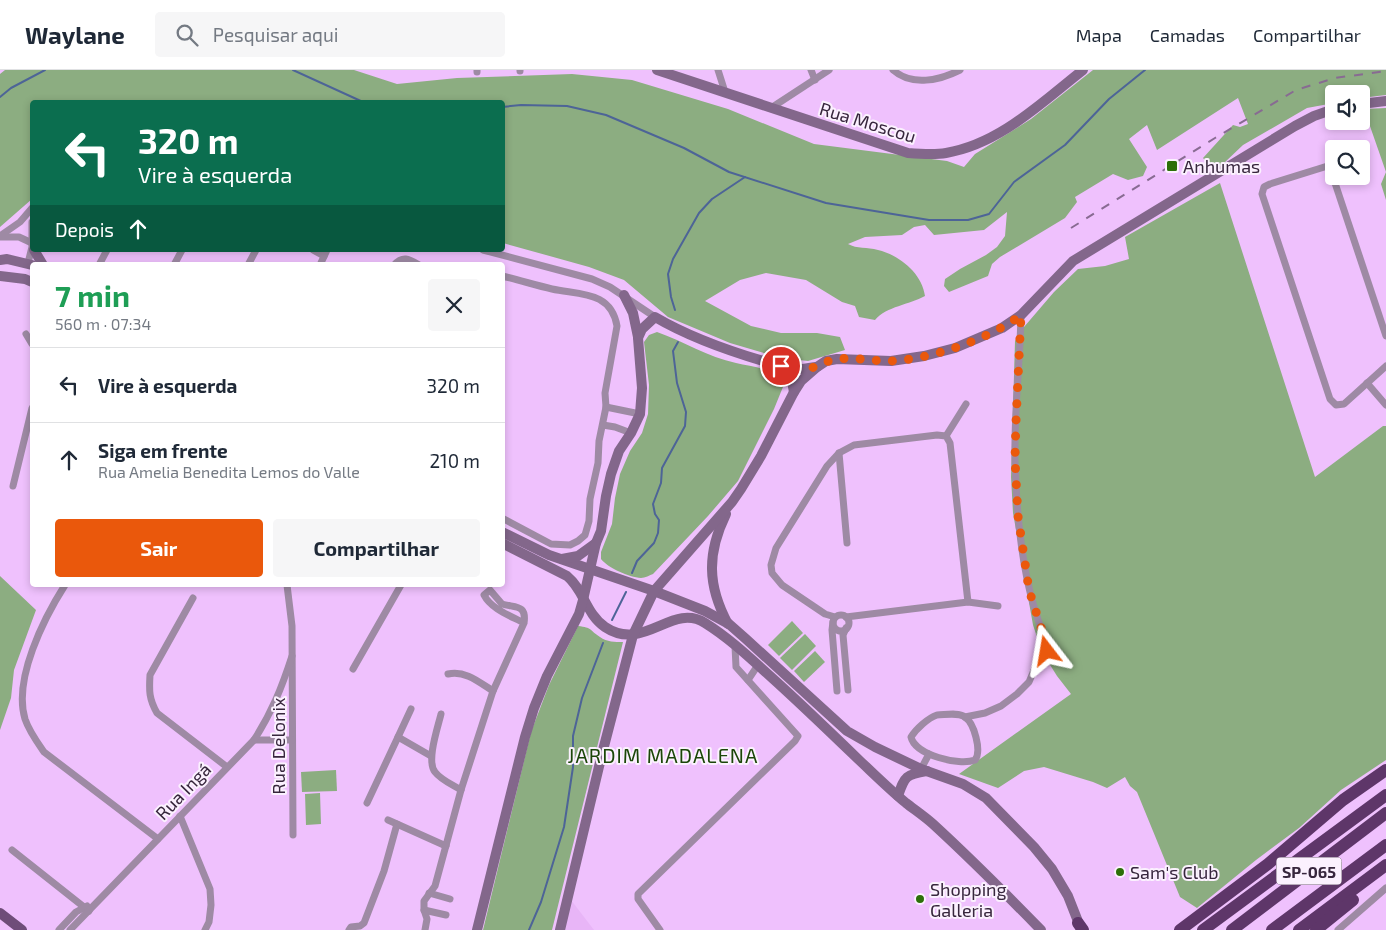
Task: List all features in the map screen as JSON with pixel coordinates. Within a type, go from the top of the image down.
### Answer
[{"type":"highway","points":[[1180,930],[1268,864],[1343,800],[1386,770]]},
{"type":"highway","points":[[1203,930],[1386,795]]},
{"type":"highway","name":"SP-065","points":[[1232,930],[1386,813]]},
{"type":"highway","name":"SP-065","points":[[1272,930],[1386,845]]},
{"type":"highway","name":"SP-065","points":[[1299,930],[1386,865]]},
{"type":"highway","points":[[1316,930],[1386,872]]},
{"type":"main road","points":[[0,913],[22,930]]},
{"type":"main road","points":[[0,921],[14,930]]},
{"type":"street","name":"Rua Moscou","points":[[657,70],[908,153],[930,155],[947,153],[983,141],[1022,119],[1083,70]]},
{"type":"street","points":[[718,70],[725,92]]},
{"type":"street","points":[[811,70],[815,80]]},
{"type":"street","points":[[771,108],[829,70]]},
{"type":"street","points":[[893,70],[912,80],[936,80],[960,70]]},
{"type":"street","points":[[1370,103],[1386,101]]},
{"type":"street","points":[[729,624],[716,597],[713,584],[712,558],[718,532],[732,502],[761,456],[794,392],[801,381],[817,367],[826,361],[837,359],[891,361],[924,356],[955,348],[1002,328],[1021,315],[1073,261],[1295,126],[1325,113]]},
{"type":"street","points":[[1325,167],[1270,184],[1264,187],[1262,194],[1330,399],[1336,406],[1344,404],[1386,366]]},
{"type":"street","points":[[1337,185],[1386,336]]},
{"type":"street","points":[[0,237],[20,222],[30,210]]},
{"type":"street","points":[[0,237],[19,237],[30,245]]},
{"type":"street","points":[[491,252],[592,279],[624,295],[676,329],[710,344],[781,366],[800,369],[817,367]]},
{"type":"street","points":[[398,262],[401,259],[408,258],[414,262]]},
{"type":"street","points":[[0,260],[30,264]]},
{"type":"street","points":[[11,277],[23,272],[30,264]]},
{"type":"street","points":[[0,276],[30,282]]},
{"type":"street","points":[[505,277],[553,289],[595,296],[610,307],[616,317],[617,326],[605,393],[606,408],[599,441],[598,463],[590,499],[589,521],[585,534],[570,545],[551,544],[505,520]]},
{"type":"street","points":[[478,930],[525,737],[534,708],[547,676],[579,614],[584,600],[596,543],[601,531],[611,474],[620,451],[640,414],[642,388],[638,338],[632,313],[624,295]]},
{"type":"street","points":[[965,717],[985,713],[1001,706],[1017,694],[1029,682],[1037,663],[1047,651],[1029,590],[1018,516],[1015,459],[1021,315]]},
{"type":"street","points":[[638,338],[642,329],[655,317]]},
{"type":"street","points":[[26,334],[30,341]]},
{"type":"street","points":[[781,366],[789,374],[794,392]]},
{"type":"street","points":[[1367,383],[1386,405]]},
{"type":"street","points":[[946,436],[966,404]]},
{"type":"street","points":[[606,408],[640,414]]},
{"type":"street","points":[[13,486],[30,416]]},
{"type":"street","points":[[603,425],[631,433]]},
{"type":"street","points":[[834,620],[782,585],[772,573],[771,565],[776,548],[828,466],[839,452],[854,445],[937,434],[946,436]]},
{"type":"street","points":[[946,436],[950,444],[968,602]]},
{"type":"street","points":[[839,452],[847,543]]},
{"type":"street","points":[[560,930],[602,754],[633,635],[654,591],[732,502]]},
{"type":"street","points":[[505,533],[559,559],[654,591],[705,611],[729,624],[847,730],[875,748],[963,784],[986,798],[1052,869],[1068,896],[1079,928]]},
{"type":"street","points":[[559,559],[578,556],[596,543]]},
{"type":"street","points":[[505,545],[567,576],[575,583],[596,620],[616,633],[633,635],[648,632],[671,621],[693,618],[703,622],[758,665],[898,796],[932,823],[1031,919],[1039,930]]},
{"type":"street","points":[[63,587],[47,613],[24,681],[22,700],[25,719],[33,736],[44,752],[158,839]]},
{"type":"street","name":"Rua Delonix","points":[[287,587],[292,626],[293,836]]},
{"type":"street","points":[[353,669],[400,587]]},
{"type":"street","points":[[425,930],[427,919],[424,901],[435,886],[461,790],[493,690],[524,623],[525,618],[523,611],[519,607],[502,604],[490,590],[486,592],[484,595],[494,606],[524,623]]},
{"type":"street","points":[[193,598],[150,675],[150,701],[157,713],[227,767]]},
{"type":"street","points":[[837,691],[832,630],[834,620],[840,615],[846,617],[968,602],[998,606]]},
{"type":"street","points":[[846,617],[848,623],[843,635],[848,690]]},
{"type":"street","points":[[834,620],[834,627],[838,630],[846,628]]},
{"type":"street","points":[[660,930],[638,899],[638,894],[798,736],[736,667],[736,646]]},
{"type":"street","name":"Rua Ingá","points":[[87,909],[104,895],[254,740],[269,717],[279,696],[292,656]]},
{"type":"street","points":[[748,680],[758,665]]},
{"type":"street","points":[[448,674],[463,673],[493,690]]},
{"type":"street","points":[[367,803],[411,709]]},
{"type":"street","points":[[441,714],[431,756],[431,767],[436,774],[461,790]]},
{"type":"street","points":[[958,714],[965,717],[973,729],[978,748],[978,756],[975,760],[963,762],[929,754],[922,751],[911,740],[914,733],[933,716],[958,714]]},
{"type":"street","points":[[398,737],[431,756]]},
{"type":"street","points":[[254,740],[292,740]]},
{"type":"street","points":[[925,770],[929,754]]},
{"type":"street","points":[[898,796],[904,778],[908,774],[925,770]]},
{"type":"street","points":[[180,816],[210,888],[212,905],[209,922],[205,930]]},
{"type":"street","points":[[388,820],[446,846]]},
{"type":"street","points":[[349,930],[351,927],[360,926],[364,923],[384,871],[392,834],[397,824]]},
{"type":"street","points":[[12,850],[87,909]]},
{"type":"street","points":[[1338,930],[1386,888]]},
{"type":"street","points":[[429,893],[450,899]]},
{"type":"street","points":[[59,930],[72,916],[87,909]]},
{"type":"street","points":[[70,930],[87,909]]},
{"type":"street","points":[[424,910],[446,915]]},
{"type":"shaded area","points":[[571,900],[594,930],[564,930]]},
{"type":"green space","points":[[5,70],[354,70],[397,84],[457,78],[572,74],[632,80],[728,109],[814,144],[947,161],[964,167],[975,154],[1031,119],[1093,70],[1386,70],[1386,95],[1370,97],[1370,85],[1325,85],[1325,105],[1307,108],[1243,145],[1223,164],[1213,169],[1203,158],[1233,125],[1240,127],[1248,124],[1238,98],[1157,150],[1147,125],[1129,139],[1147,167],[1143,176],[1128,180],[1113,174],[1075,197],[1077,202],[1065,218],[1000,257],[992,264],[988,276],[949,292],[944,286],[945,279],[986,255],[997,247],[1005,236],[1007,212],[984,230],[934,235],[925,225],[914,227],[902,235],[865,237],[848,244],[886,252],[894,256],[908,266],[923,288],[925,296],[892,309],[875,320],[859,317],[855,306],[842,302],[806,280],[766,273],[740,280],[705,301],[751,326],[781,333],[817,333],[840,337],[845,350],[808,361],[781,358],[730,343],[668,317],[624,280],[589,267],[505,244],[505,100],[30,100],[30,201],[0,227],[0,74]]},
{"type":"green space","points":[[1386,108],[1386,172],[1370,126],[1370,109]]},
{"type":"green space","points":[[1386,172],[1386,200],[1381,184]]},
{"type":"green space","points":[[1220,183],[1315,477],[1383,426],[1386,426],[1386,760],[1341,790],[1299,828],[1197,908],[1180,897],[1137,792],[1130,786],[1125,777],[1107,788],[1044,767],[1024,771],[998,788],[959,774],[1071,694],[1042,652],[1033,625],[1013,513],[1011,477],[1015,341],[1024,327],[1054,292],[1078,269],[1105,266],[1129,259],[1125,237]]},
{"type":"green space","points":[[657,332],[716,357],[769,371],[785,382],[774,409],[738,481],[653,574],[641,578],[625,574],[609,566],[601,559],[601,552],[612,524],[620,474],[630,451],[642,433],[648,414],[649,385],[644,342],[649,335]]},
{"type":"green space","points":[[0,576],[36,610],[14,670],[11,698],[0,730]]},
{"type":"green space","points":[[792,621],[803,633],[779,656],[768,645]]},
{"type":"green space","points":[[578,626],[588,628],[605,640],[623,642],[552,930],[483,930],[531,732],[549,685]]},
{"type":"green space","points":[[805,634],[816,646],[792,670],[780,658]]},
{"type":"green space","points":[[815,651],[825,662],[804,682],[794,671]]},
{"type":"green space","points":[[336,770],[337,791],[302,792],[301,772]]},
{"type":"green space","points":[[320,793],[321,824],[306,825],[305,794]]},
{"type":"waterway","points":[[0,97],[11,88],[45,70]]},
{"type":"waterway","points":[[293,70],[359,100]]},
{"type":"waterway","points":[[505,107],[521,105],[567,106],[606,115],[684,148],[729,172],[826,203],[929,220],[968,220],[989,214],[1014,182],[1065,145],[1109,99],[1145,70]]},
{"type":"waterway","points":[[675,310],[668,274],[673,259],[699,213],[712,199],[745,177]]},
{"type":"waterway","points":[[632,573],[637,561],[654,543],[658,533],[659,520],[655,514],[653,504],[661,483],[662,468],[685,426],[686,412],[677,383],[673,351],[678,342]]},
{"type":"waterway","points":[[612,620],[626,592]]},
{"type":"waterway","points":[[529,930],[541,902],[564,827],[573,767],[573,736],[582,698],[603,643]]},
{"type":"railway","points":[[1071,228],[1296,90],[1335,78],[1386,71]]},
{"type":"place","name":"Anhumas","points":[[1172,166]]},
{"type":"place","name":"Sam's Club","points":[[1120,872]]},
{"type":"place","name":"Shopping Galleria","points":[[920,899]]},
{"type":"district","name":"JARDIM MADALENA","points":[[663,755]]},
{"type":"route","points":[[781,366],[800,369],[817,367],[826,361],[837,359],[891,361],[924,356],[955,348],[1002,328],[1021,315],[1015,459],[1018,516],[1029,590],[1047,651]]}]
